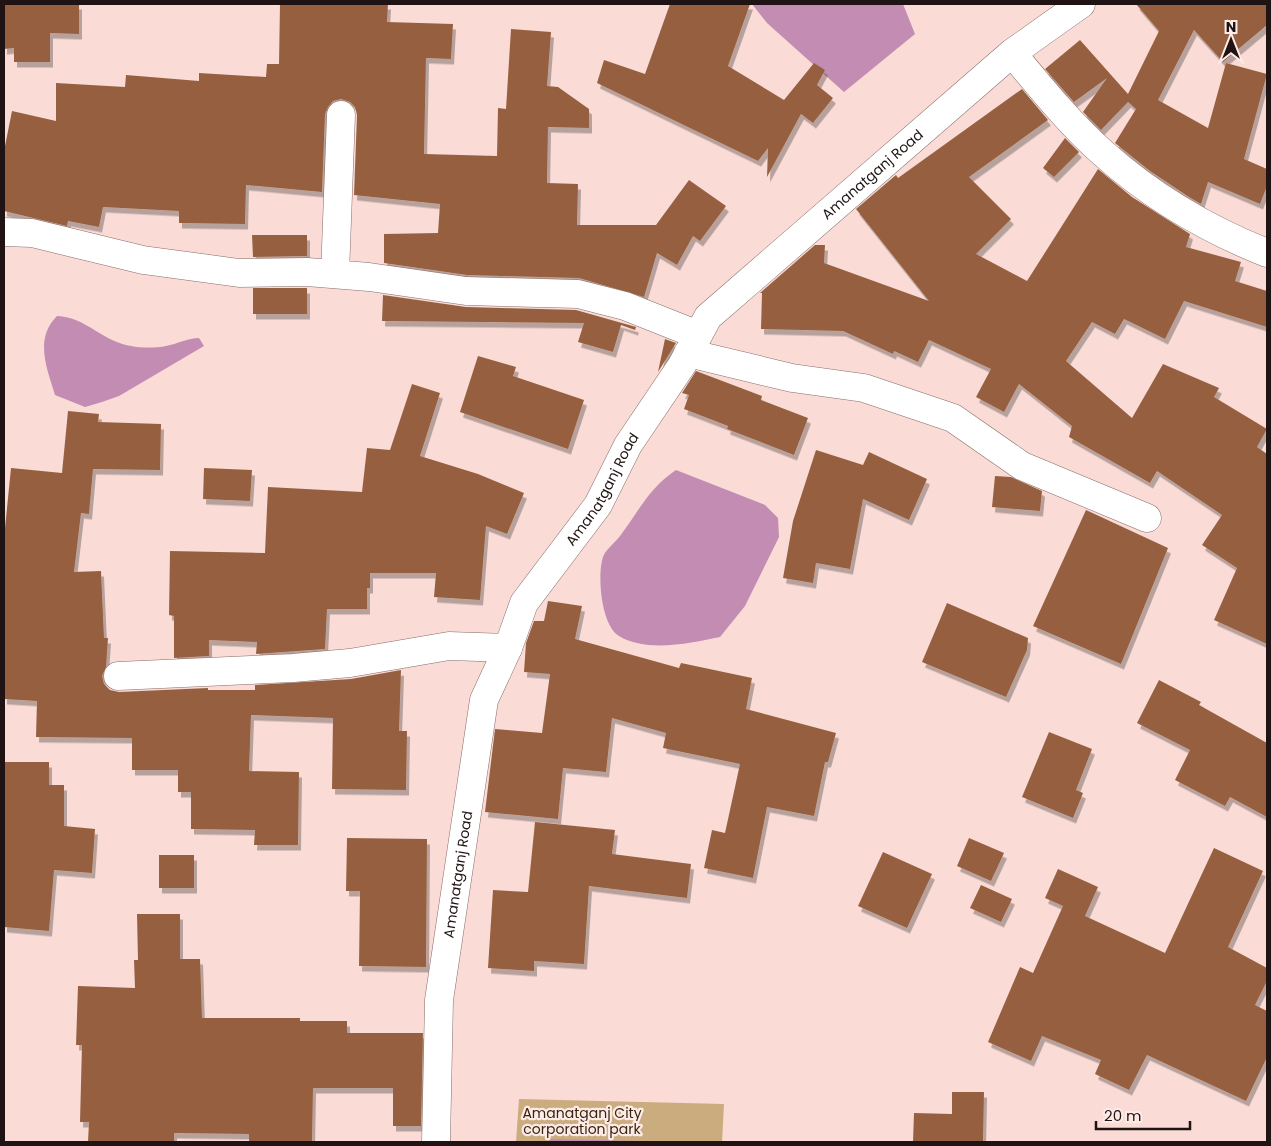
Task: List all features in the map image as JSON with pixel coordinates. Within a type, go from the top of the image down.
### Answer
[{"type":"street","name":"Amanatganj Road","points":[[436,1142],[439,1000],[484,700],[508,648],[524,603],[598,505],[628,445],[693,344],[708,317],[1012,53],[1081,4]]},
{"type":"street","points":[[1012,53],[1061,112],[1104,154],[1145,187],[1181,210],[1267,252]]},
{"type":"street","points":[[335,274],[341,114]]},
{"type":"street","points":[[4,232],[32,233],[143,260],[239,273],[335,274],[466,291],[578,294],[625,306],[693,344],[792,378],[864,388],[953,418],[1022,466],[1147,518]]},
{"type":"street","points":[[118,676],[264,670],[340,664],[449,646],[508,648]]},
{"type":"green space","name":"Amanatganj City corporation park","points":[[519,1099],[724,1104],[722,1142],[516,1142]]},
{"type":"shaded area","points":[[752,4],[903,4],[915,34],[844,92],[767,23]]},
{"type":"shaded area","points":[[57,316],[77,321],[121,344],[162,347],[199,338],[204,346],[119,396],[85,407],[55,395],[46,364],[44,344],[50,325]]},
{"type":"shaded area","points":[[676,470],[765,505],[778,518],[779,537],[745,606],[720,637],[669,645],[643,644],[619,636],[608,622],[602,599],[601,565],[606,551],[620,536],[651,492]]},
{"type":"shaded area","points":[[549,1139],[688,1142],[549,1142]]},
{"type":"building","points":[[4,4],[79,4],[79,34],[50,33],[50,62],[14,62],[14,48],[4,49]]},
{"type":"building","points":[[280,4],[388,4],[387,22],[453,24],[451,59],[426,58],[424,154],[497,156],[498,108],[506,109],[511,29],[551,32],[547,86],[558,87],[589,109],[589,128],[548,127],[547,183],[578,184],[577,225],[656,225],[689,180],[726,206],[700,241],[693,236],[677,265],[657,253],[644,297],[579,278],[467,275],[384,263],[384,234],[438,233],[440,204],[354,195],[357,115],[355,107],[350,102],[341,99],[333,101],[325,114],[322,192],[246,185],[245,224],[179,223],[179,211],[103,207],[99,227],[68,221],[67,226],[4,211],[4,151],[12,111],[56,121],[56,83],[125,87],[126,75],[199,81],[199,73],[266,77],[267,64],[279,64]]},
{"type":"building","points":[[670,4],[750,4],[728,66],[784,100],[814,63],[825,70],[817,85],[833,98],[813,123],[801,114],[767,177],[768,148],[758,161],[597,83],[604,60],[645,74]]},
{"type":"building","points":[[1136,4],[1267,4],[1267,25],[1223,62],[1194,30],[1158,100],[1208,128],[1226,63],[1267,74],[1244,159],[1267,169],[1267,186],[1260,204],[1208,182],[1201,204],[1189,197],[1150,171],[1115,143],[1136,109],[1128,102],[1101,130],[1083,112],[1107,78],[1074,102],[1045,69],[1080,40],[1128,94],[1159,31]]},
{"type":"building","points":[[1022,89],[1048,120],[969,177],[1011,219],[976,254],[1027,281],[1098,169],[1132,197],[1190,234],[1186,247],[1241,262],[1235,281],[1267,291],[1267,327],[1184,301],[1165,339],[1124,319],[1115,334],[1092,322],[1066,361],[1132,418],[1163,364],[1219,388],[1214,397],[1267,429],[1257,447],[1267,454],[1267,644],[1214,620],[1237,568],[1202,545],[1222,515],[1157,471],[1150,483],[1069,437],[1072,426],[1019,384],[1004,412],[976,397],[991,369],[929,340],[918,362],[894,351],[893,354],[843,331],[761,329],[762,293],[760,293],[815,245],[825,245],[824,263],[929,301],[856,209],[896,175],[898,178]]},
{"type":"building","points":[[1065,138],[1079,152],[1054,177],[1043,168]]},
{"type":"building","points":[[252,235],[307,235],[307,256],[253,257]]},
{"type":"building","points":[[253,288],[307,288],[307,314],[253,314]]},
{"type":"building","points":[[383,295],[466,307],[576,310],[636,327],[635,330],[621,325],[613,352],[578,342],[584,323],[382,321]]},
{"type":"building","points":[[665,339],[676,343],[658,372]]},
{"type":"building","points":[[478,356],[516,367],[513,376],[584,400],[568,449],[460,412]]},
{"type":"building","points":[[696,371],[762,396],[761,400],[808,418],[794,455],[727,429],[728,426],[684,409],[689,395],[682,393]]},
{"type":"building","points":[[412,384],[440,393],[420,456],[478,474],[524,493],[507,534],[486,526],[480,600],[434,597],[436,573],[370,573],[370,588],[367,588],[367,609],[327,609],[325,649],[256,654],[257,642],[209,640],[209,656],[174,658],[174,616],[169,615],[170,551],[265,553],[268,487],[362,492],[367,448],[390,450]]},
{"type":"building","points":[[68,411],[99,414],[98,422],[161,424],[160,470],[93,469],[89,514],[81,513],[74,572],[101,571],[104,638],[108,638],[106,667],[102,676],[104,684],[110,690],[119,692],[208,688],[208,690],[255,690],[255,685],[351,679],[401,670],[399,731],[407,731],[406,790],[332,789],[333,718],[251,715],[249,771],[299,772],[298,845],[254,845],[255,830],[191,829],[191,792],[178,792],[178,770],[132,770],[132,738],[36,737],[37,701],[4,699],[4,538],[11,468],[62,473]]},
{"type":"building","points":[[816,450],[863,465],[869,452],[927,479],[909,520],[863,499],[850,569],[816,563],[813,583],[783,578],[793,521]]},
{"type":"building","points":[[204,468],[252,470],[250,501],[203,499]]},
{"type":"building","points":[[995,476],[1011,477],[1042,491],[1040,511],[992,507]]},
{"type":"building","points":[[1086,510],[1168,548],[1121,664],[1033,626]]},
{"type":"building","points":[[548,601],[582,606],[575,639],[679,668],[681,663],[752,678],[746,709],[836,733],[828,762],[825,762],[814,816],[767,807],[753,878],[704,868],[712,830],[725,833],[740,764],[663,748],[666,733],[612,718],[606,772],[563,768],[558,819],[485,812],[495,729],[542,733],[550,674],[524,672],[526,643],[534,621],[544,621]]},
{"type":"building","points":[[947,603],[1028,638],[1027,650],[1006,697],[922,662]]},
{"type":"building","points":[[1159,680],[1201,702],[1199,705],[1267,743],[1267,817],[1230,797],[1225,806],[1175,780],[1190,750],[1137,723]]},
{"type":"building","points":[[1049,732],[1092,749],[1076,790],[1083,793],[1073,818],[1022,797]]},
{"type":"building","points":[[5,762],[49,762],[49,785],[64,785],[64,826],[95,829],[92,873],[54,870],[49,931],[4,927]]},
{"type":"building","points":[[535,822],[615,830],[612,854],[691,864],[687,898],[589,886],[584,964],[534,961],[534,971],[488,968],[493,890],[528,892]]},
{"type":"building","points":[[347,838],[427,839],[426,967],[359,966],[360,891],[346,891]]},
{"type":"building","points":[[969,838],[1004,853],[991,881],[957,866]]},
{"type":"building","points":[[1214,848],[1263,871],[1228,947],[1267,968],[1267,981],[1255,1005],[1267,1011],[1267,1057],[1246,1101],[1147,1055],[1129,1090],[1095,1074],[1101,1060],[1042,1036],[1031,1061],[988,1042],[1020,967],[1033,973],[1063,906],[1045,898],[1058,869],[1098,887],[1085,916],[1165,953]]},
{"type":"building","points":[[883,852],[932,874],[907,928],[858,906]]},
{"type":"building","points":[[159,855],[194,855],[194,888],[159,888]]},
{"type":"building","points":[[981,885],[1012,899],[1001,922],[970,908]]},
{"type":"building","points":[[137,914],[180,914],[180,959],[200,959],[202,1018],[300,1018],[300,1021],[347,1021],[347,1033],[423,1033],[421,1126],[393,1126],[393,1088],[313,1088],[312,1142],[249,1142],[249,1134],[174,1133],[174,1141],[88,1142],[89,1122],[80,1122],[82,1045],[76,1045],[78,986],[135,988],[134,960],[138,960]]},
{"type":"building","points":[[952,1092],[984,1092],[983,1142],[913,1142],[914,1113],[952,1114]]}]
